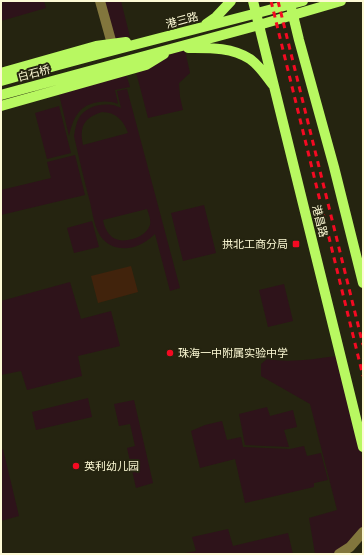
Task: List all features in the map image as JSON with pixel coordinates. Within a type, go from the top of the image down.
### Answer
[{"type":"main road","points":[[200,28],[216,17],[231,1]]},
{"type":"main road","name":"港昌路","points":[[254,1],[363,447]]},
{"type":"main road","name":"港三路","points":[[68,62],[172,36],[290,3],[303,1]]},
{"type":"main road","name":"白石桥","points":[[1,95],[293,16],[324,5],[341,1]]},
{"type":"main road","points":[[290,3],[334,167],[363,283]]},
{"type":"main road","points":[[1,73],[96,46],[172,36]]},
{"type":"main road","points":[[1,106],[146,65],[176,47],[214,48],[232,51],[250,59],[275,88]]},
{"type":"main road","name":"白石桥","points":[[1,81],[68,62]]},
{"type":"street","points":[[100,1],[112,44]]},
{"type":"street","points":[[339,554],[350,547],[363,532]]},
{"type":"shaded area","points":[[1,1],[44,1],[46,8],[1,21]]},
{"type":"shaded area","points":[[102,1],[121,1],[130,37],[113,40]]},
{"type":"shaded area","points":[[176,50],[185,50],[190,73],[179,83],[183,110],[148,118],[136,72]]},
{"type":"shaded area","points":[[126,74],[130,87],[115,90],[118,104],[113,102],[97,102],[82,109],[72,124],[69,136],[59,94]]},
{"type":"shaded area","points":[[127,89],[180,288],[170,291],[155,234],[139,245],[128,248],[120,248],[110,245],[101,237],[94,220],[74,136],[76,124],[85,111],[98,105],[114,105],[121,108],[117,91]],"holes":[[[102,112],[107,112],[119,118],[128,133],[83,145],[82,133],[84,124],[91,117]],[[147,209],[150,225],[148,230],[139,237],[127,240],[116,239],[110,235],[104,225],[103,220]]]},
{"type":"shaded area","points":[[59,106],[71,153],[47,159],[35,113]]},
{"type":"shaded area","points":[[75,155],[85,195],[1,215],[1,190],[51,178],[47,162]]},
{"type":"shaded area","points":[[204,205],[216,253],[183,261],[171,213]]},
{"type":"shaded area","points":[[92,221],[99,247],[74,253],[67,228]]},
{"type":"shaded area","points":[[131,266],[138,292],[98,303],[91,276]]},
{"type":"shaded area","points":[[70,282],[81,319],[111,311],[120,346],[78,356],[82,376],[27,390],[21,371],[1,375],[1,301]]},
{"type":"shaded area","points":[[284,284],[293,321],[268,327],[259,290]]},
{"type":"shaded area","points":[[337,356],[363,461],[363,528],[335,554],[315,554],[309,518],[337,510],[310,404],[261,376],[261,364],[267,359],[293,361]]},
{"type":"shaded area","points":[[88,398],[92,417],[36,430],[32,412]]},
{"type":"shaded area","points":[[134,400],[153,483],[136,488],[127,448],[135,446],[130,424],[119,426],[114,404]]},
{"type":"shaded area","points":[[267,407],[270,416],[293,410],[297,427],[284,430],[289,447],[245,445],[239,414]]},
{"type":"shaded area","points":[[222,421],[227,440],[241,437],[243,447],[290,449],[304,446],[307,456],[321,453],[328,480],[314,483],[314,487],[245,503],[235,459],[200,468],[191,431],[205,425]]},
{"type":"shaded area","points":[[3,449],[19,516],[1,521],[1,450]]},
{"type":"shaded area","points":[[228,529],[233,546],[288,533],[293,554],[180,554],[196,551],[192,537]]},
{"type":"railway","points":[[271,1],[363,376]]},
{"type":"railway","points":[[278,1],[363,345]]},
{"type":"place","name":"拱北工商分局","points":[[296,244]]},
{"type":"place","name":"珠海一中附属实验中学","points":[[170,353]]},
{"type":"place","name":"英利幼儿园","points":[[76,466]]}]
